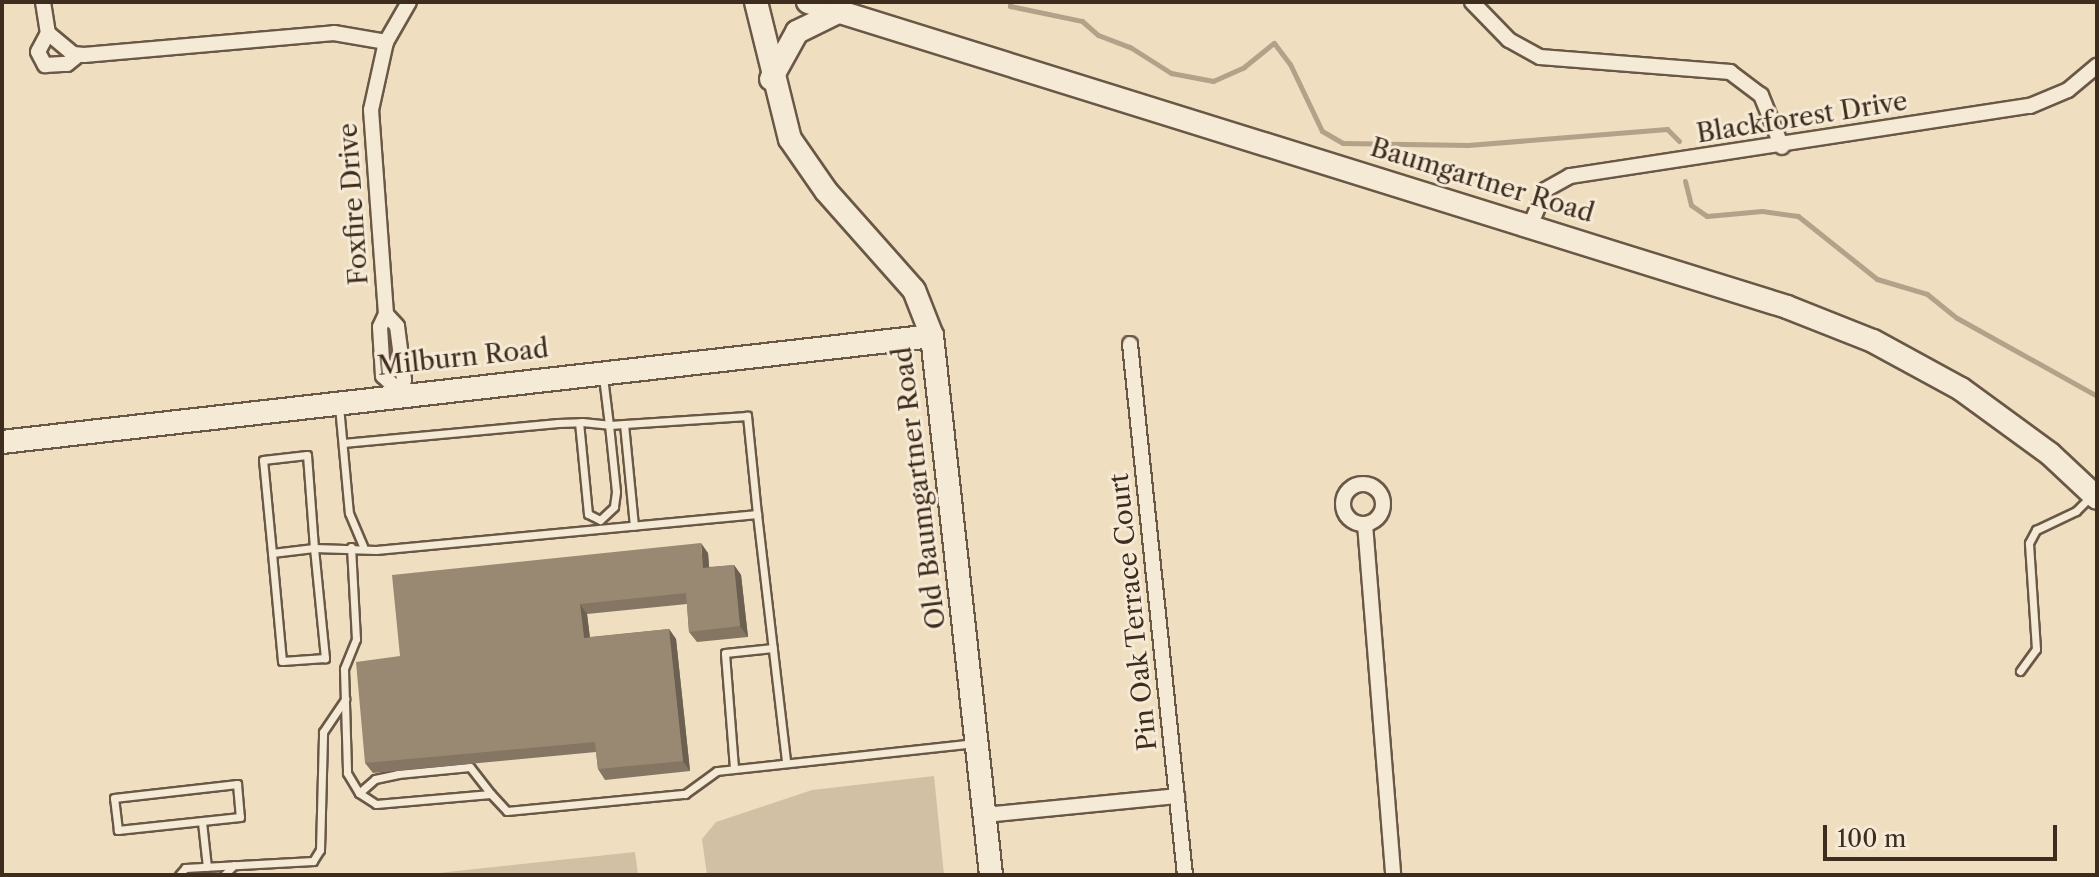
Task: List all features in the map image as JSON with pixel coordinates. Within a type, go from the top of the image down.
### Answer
[{"type":"street","points":[[43,2],[48,33],[38,52],[45,65],[67,64],[78,55],[334,33],[386,42]]},
{"type":"street","name":"Foxfire Drive","points":[[396,390],[404,380],[397,326],[386,314],[371,110],[386,42],[409,2]]},
{"type":"street","name":"Old Baumgartner Road","points":[[756,2],[771,79],[784,125],[804,163],[914,290],[932,336],[991,875]]},
{"type":"street","points":[[1472,2],[1509,40],[1540,57],[1730,72],[1761,95],[1782,147]]},
{"type":"street","name":"Baumgartner Road","points":[[812,3],[1787,307],[1885,347],[2011,424],[2095,496]]},
{"type":"street","points":[[771,79],[797,32],[840,11]]},
{"type":"street","points":[[48,33],[78,55]]},
{"type":"street","name":"Blackforest Drive","points":[[1530,226],[1537,202],[1556,180],[2030,106],[2068,90],[2097,66]]},
{"type":"street","name":"Milburn Road","points":[[2,442],[339,400],[396,390],[932,336]]},
{"type":"street","name":"Pin Oak Terrace Court","points":[[1130,344],[1185,875]]},
{"type":"street","points":[[1365,524],[1393,875]]},
{"type":"street","points":[[984,815],[1177,796]]},
{"type":"lane","points":[[579,422],[592,519],[609,516],[614,507],[603,371]]},
{"type":"lane","points":[[339,400],[349,513],[363,546]]},
{"type":"lane","points":[[343,443],[579,422],[609,425],[747,416],[786,760]]},
{"type":"lane","points":[[624,424],[634,526]]},
{"type":"lane","points":[[307,455],[314,548],[325,658],[282,661],[263,460],[307,455]]},
{"type":"lane","points":[[2020,671],[2036,649],[2029,543],[2036,530],[2076,511],[2095,496]]},
{"type":"lane","points":[[272,553],[363,546],[376,550],[757,514]]},
{"type":"lane","points":[[351,547],[356,639],[344,669],[347,773],[359,793],[376,804],[491,794]]},
{"type":"lane","points":[[734,768],[725,653],[773,648]]},
{"type":"lane","points":[[179,875],[185,868],[313,861],[320,850],[323,732],[345,699]]},
{"type":"lane","points":[[359,793],[375,779],[470,767],[507,811],[685,794],[717,771],[786,760],[977,743]]},
{"type":"lane","points":[[237,784],[240,817],[202,822],[118,830],[114,798],[237,784]]},
{"type":"lane","points":[[202,822],[207,867]]},
{"type":"lane","points":[[224,875],[234,865]]},
{"type":"shaded area","points":[[934,776],[944,875],[707,875],[702,839],[716,822],[812,790]]},
{"type":"shaded area","points":[[635,852],[638,875],[420,875]]},
{"type":"building","points":[[701,543],[703,568],[734,565],[740,626],[689,632],[686,593],[580,604],[584,638],[669,629],[683,761],[598,769],[595,742],[365,763],[356,662],[400,656],[392,575]]},
{"type":"waterway","points":[[1010,2],[1010,6],[1082,21],[1098,35],[1130,47],[1171,73],[1213,81],[1244,67],[1274,43],[1290,64],[1322,131],[1343,143],[1468,145],[1667,129],[1679,141]]},
{"type":"waterway","points":[[1685,181],[1691,205],[1707,216],[1762,211],[1798,216],[1877,279],[1927,294],[1957,318],[2097,396]]}]
